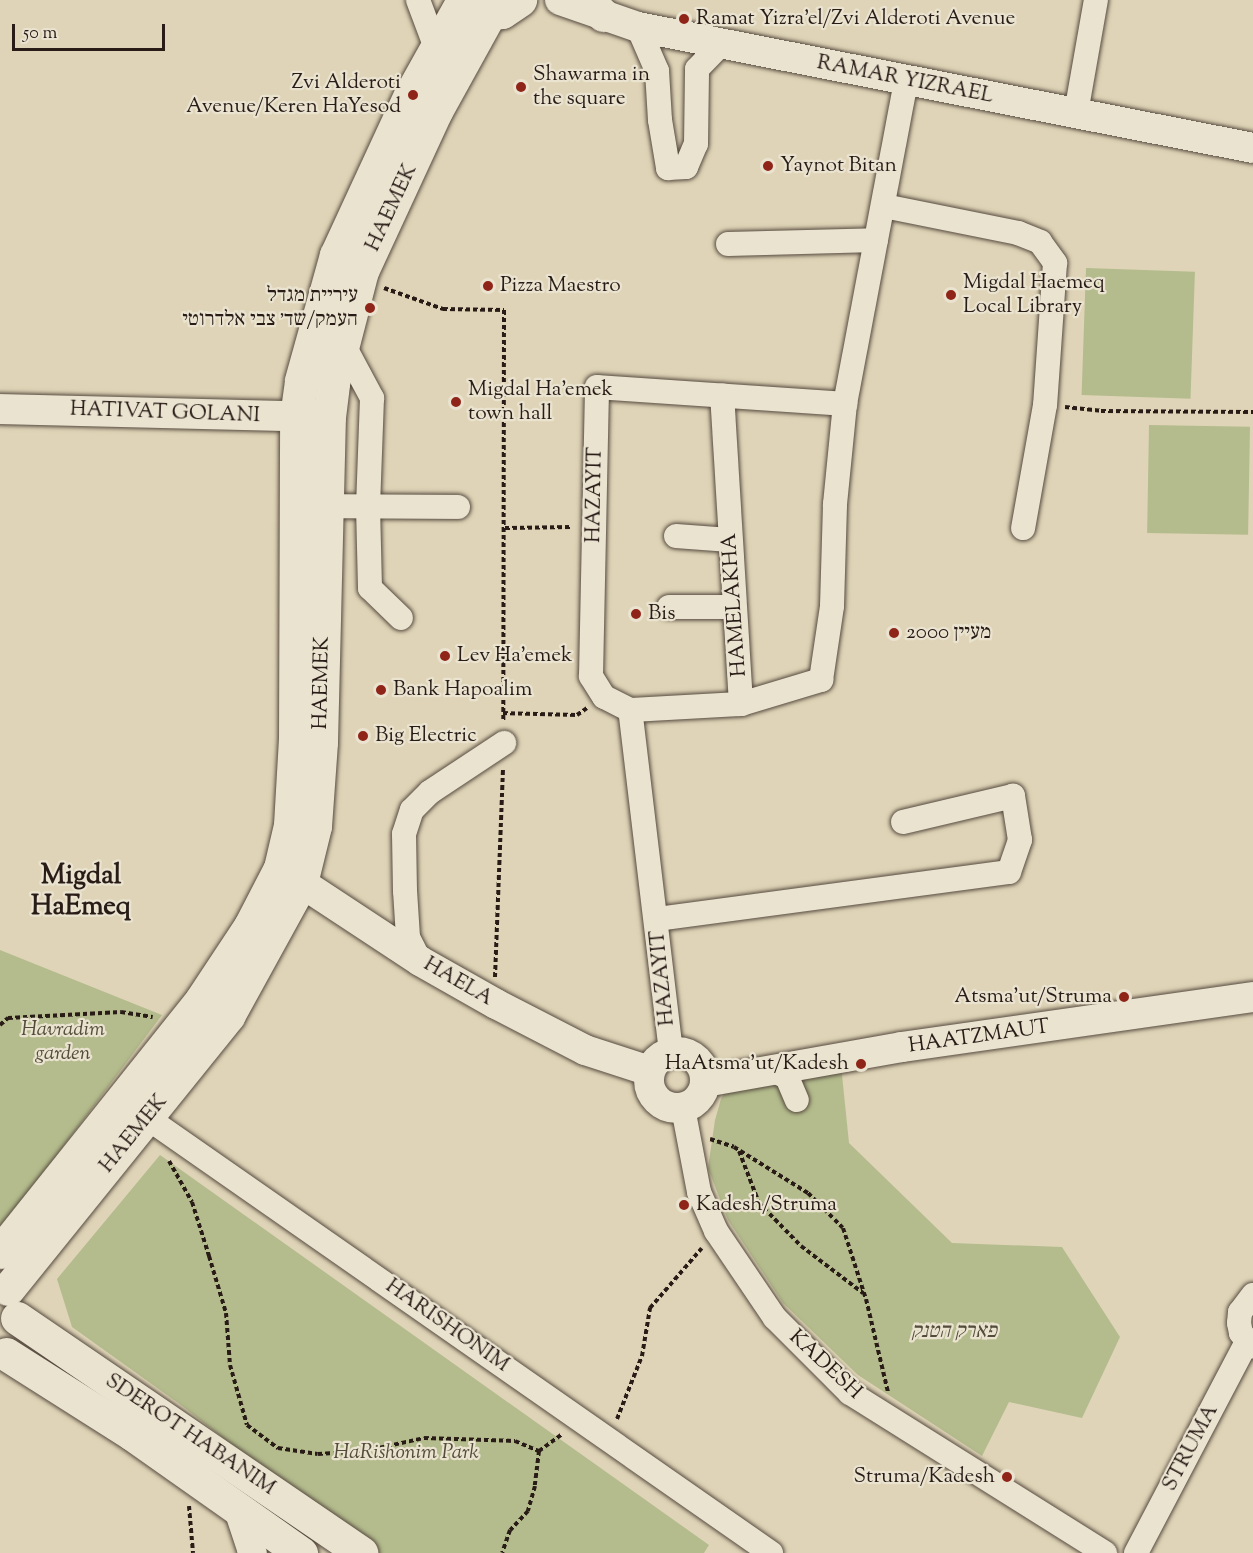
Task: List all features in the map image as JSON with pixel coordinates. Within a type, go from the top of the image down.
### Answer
[{"type":"main road","points":[[477,7],[513,7],[520,0]]},
{"type":"main road","name":"HAEMEK","points":[[312,506],[296,417],[301,380],[336,255],[410,95],[436,48],[477,7]]},
{"type":"main road","name":"HAEMEK","points":[[0,1252],[134,1109],[228,1016],[291,875],[290,825],[312,506],[342,342],[359,280],[436,111],[477,7]]},
{"type":"main road","name":"HAEMEK","points":[[9,1296],[134,1109],[183,1022],[250,926],[291,875]]},
{"type":"main road","points":[[3,1357],[15,1337],[9,1296]]},
{"type":"main road","name":"SDEROT HABANIM","points":[[9,1296],[362,1553]]},
{"type":"main road","name":"SDEROT HABANIM","points":[[3,1357],[186,1472],[301,1553]]},
{"type":"street","points":[[418,0],[436,48]]},
{"type":"street","name":"RAMAR YIZRAEL","points":[[560,0],[595,8],[638,27],[1253,148]]},
{"type":"street","points":[[1076,113],[1096,0]]},
{"type":"street","points":[[638,27],[657,71],[660,120],[668,168],[686,167],[696,144],[697,69],[721,44]]},
{"type":"street","points":[[741,704],[821,680],[832,606],[835,504],[845,404],[906,80]]},
{"type":"street","points":[[884,206],[1018,233],[1040,242],[1055,263],[1045,405],[1023,528]]},
{"type":"street","points":[[728,244],[876,240]]},
{"type":"street","points":[[342,342],[372,398],[368,507],[370,588],[401,618]]},
{"type":"street","name":"HAZAYIT","points":[[604,698],[591,676],[597,387],[845,404]]},
{"type":"street","name":"HAMELAKHA","points":[[630,710],[741,704],[722,396]]},
{"type":"street","name":"HATIVAT GOLANI","points":[[0,409],[329,417]]},
{"type":"street","points":[[312,506],[458,507]]},
{"type":"street","points":[[675,536],[730,540]]},
{"type":"street","points":[[669,607],[734,607]]},
{"type":"street","points":[[604,698],[630,710]]},
{"type":"street","name":"HAZAYIT","points":[[630,710],[657,919],[661,1061]]},
{"type":"street","points":[[420,961],[408,937],[405,891],[404,834],[411,810],[430,792],[504,743]]},
{"type":"street","points":[[657,919],[1010,872],[1020,840],[1013,796],[903,822]]},
{"type":"street","name":"HAELA","points":[[291,875],[420,961],[585,1050],[661,1061]]},
{"type":"street","name":"HAATZMAUT","points":[[705,1082],[769,1069],[1253,998]]},
{"type":"street","points":[[688,1054],[696,1059],[705,1073],[705,1082],[699,1099],[685,1119],[675,1109],[658,1102],[649,1088],[661,1061],[688,1054]]},
{"type":"street","points":[[769,1069],[787,1077],[797,1100]]},
{"type":"street","name":"HARISHONIM","points":[[134,1109],[771,1553]]},
{"type":"street","name":"KADESH","points":[[685,1119],[699,1192],[716,1231],[775,1318],[850,1393],[1106,1553]]},
{"type":"street","points":[[1250,1345],[1239,1323],[1240,1312],[1253,1295]]},
{"type":"street","name":"STRUMA","points":[[1136,1553],[1250,1345]]},
{"type":"street","points":[[235,1507],[249,1549],[255,1553]]},
{"type":"path","points":[[359,280],[443,309],[504,310],[504,743],[495,953],[496,1004]]},
{"type":"path","points":[[1045,405],[1101,411],[1253,412]]},
{"type":"path","points":[[505,528],[571,527]]},
{"type":"path","points":[[503,713],[577,716],[604,698]]},
{"type":"path","points":[[0,1025],[9,1018],[121,1012],[183,1022]]},
{"type":"path","points":[[685,1119],[808,1193],[843,1228],[864,1293],[894,1421]]},
{"type":"path","points":[[739,1150],[759,1203],[801,1246],[864,1293]]},
{"type":"path","points":[[166,1154],[192,1202],[209,1256],[226,1313],[230,1365],[248,1425],[278,1448],[318,1454],[365,1451],[424,1438],[515,1441],[539,1451],[535,1486],[528,1511],[510,1530],[502,1553]]},
{"type":"path","points":[[608,1439],[642,1356],[650,1308],[716,1231]]},
{"type":"path","points":[[186,1472],[194,1553]]},
{"type":"green space","points":[[1086,268],[1195,272],[1191,399],[1082,395]]},
{"type":"green space","points":[[1149,425],[1250,427],[1248,535],[1147,533]]},
{"type":"green space","name":"Havradim garden","points":[[0,950],[162,1015],[0,1231]]},
{"type":"green space","name":"פארק הטנק","points":[[841,1065],[849,1143],[952,1243],[1062,1247],[1120,1337],[1082,1418],[1009,1402],[982,1456],[858,1375],[783,1303],[728,1220],[708,1168],[715,1120],[721,1099],[730,1083]]},
{"type":"green space","name":"HaRishonim Park","points":[[160,1155],[709,1545],[704,1553],[371,1553],[181,1405],[72,1327],[57,1279]]},
{"type":"place","name":"Ramat Yizra’el/Zvi Alderoti Avenue","points":[[684,19]]},
{"type":"place","name":"Shawarma in the square","points":[[521,87]]},
{"type":"place","name":"Zvi Alderoti Avenue/Keren HaYesod","points":[[413,95]]},
{"type":"place","name":"Yaynot Bitan","points":[[768,166]]},
{"type":"place","name":"Pizza Maestro","points":[[488,286]]},
{"type":"place","name":"Migdal Haemeq Local Library","points":[[951,295]]},
{"type":"place","name":"עיריית מגדל העמק/שד׳ צבי אלדרוטי","points":[[370,308]]},
{"type":"place","name":"Migdal Ha'emek town hall","points":[[456,402]]},
{"type":"place","name":"Bis","points":[[636,614]]},
{"type":"place","name":"מעיין 2000","points":[[894,633]]},
{"type":"place","name":"Lev Ha'emek","points":[[445,656]]},
{"type":"place","name":"Bank Hapoalim","points":[[381,690]]},
{"type":"place","name":"Big Electric","points":[[363,736]]},
{"type":"place","name":"Atsma'ut/Struma","points":[[1124,997]]},
{"type":"place","name":"HaAtsma'ut/Kadesh","points":[[861,1064]]},
{"type":"place","name":"Kadesh/Struma","points":[[684,1205]]},
{"type":"place","name":"Struma/Kadesh","points":[[1007,1477]]},
{"type":"district","name":"Migdal HaEmeq","points":[[81,892]]}]
